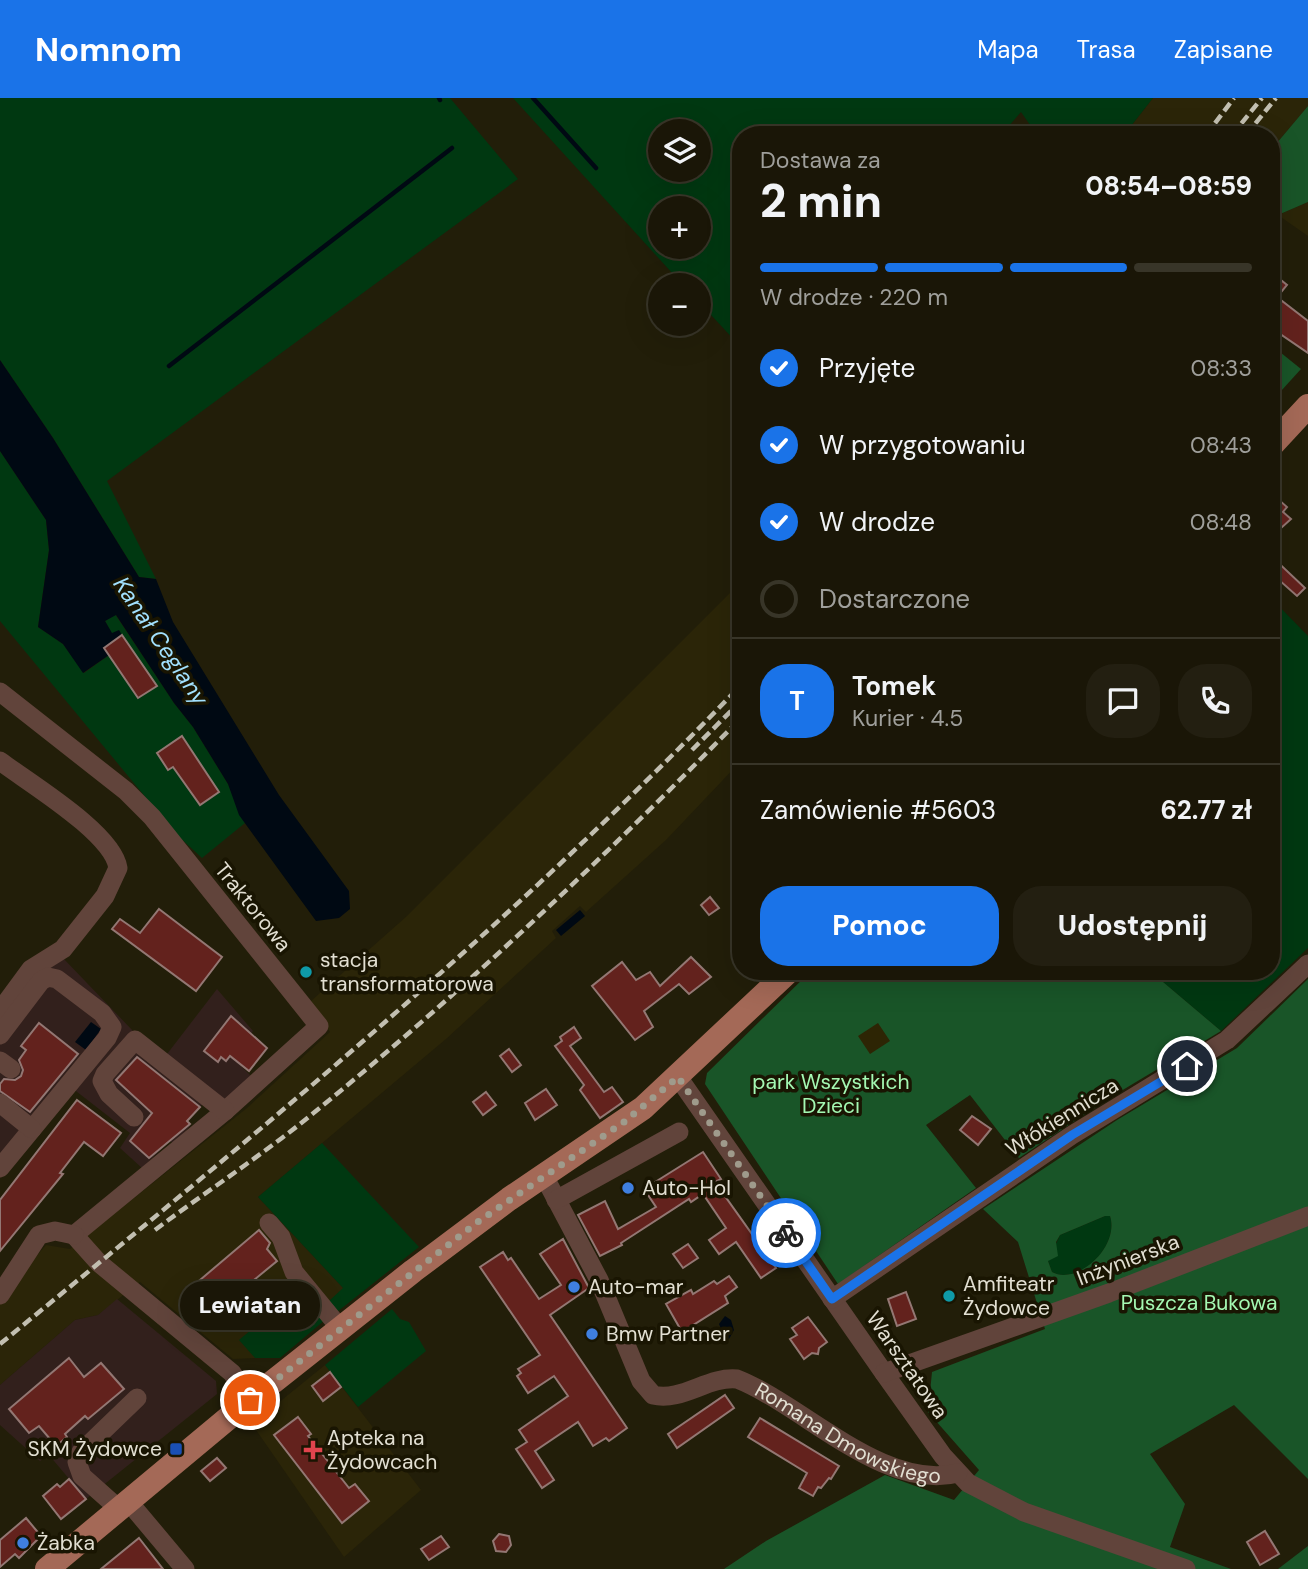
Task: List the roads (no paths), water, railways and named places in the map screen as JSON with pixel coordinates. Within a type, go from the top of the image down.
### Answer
[{"type":"main road","points":[[1280,436],[1308,406]]},
{"type":"main road","points":[[47,1569],[340,1328],[479,1221],[633,1115],[678,1077],[780,980]]},
{"type":"street","name":"Traktorowa","points":[[0,692],[126,791],[152,817],[319,1026],[225,1111],[74,1235]]},
{"type":"street","points":[[0,761],[93,832],[110,849],[118,868],[105,896],[63,949],[35,965],[0,1011]]},
{"type":"street","name":"Włókiennicza","points":[[832,1299],[1072,1135],[1227,1040],[1308,964]]},
{"type":"street","points":[[0,1035],[41,981],[48,977],[57,979],[111,1023],[107,1038],[0,1168]]},
{"type":"street","points":[[134,1117],[109,1094],[102,1081],[135,1040],[225,1111]]},
{"type":"street","name":"Warsztatowa","points":[[678,1077],[884,1373],[958,1472],[982,1493],[1024,1513],[1186,1569]]},
{"type":"street","points":[[0,1103],[32,1129]]},
{"type":"street","points":[[556,1200],[679,1132]]},
{"type":"street","name":"Romana Dmowskiego","points":[[544,1176],[599,1280],[641,1381],[653,1395],[673,1396],[724,1378],[737,1380],[886,1462],[928,1476],[958,1472]]},
{"type":"street","name":"Inżynierska","points":[[884,1373],[1109,1293],[1308,1216]]},
{"type":"street","points":[[269,1223],[281,1237],[294,1272],[340,1328]]},
{"type":"street","points":[[0,1295],[39,1236],[55,1231],[74,1235],[99,1263],[232,1373],[250,1400]]},
{"type":"street","points":[[137,1398],[81,1452],[77,1462],[82,1476],[123,1505],[185,1569]]},
{"type":"water","name":"Kanał Ceglany","points":[[0,360],[53,438],[139,577],[156,579],[173,622],[279,795],[349,891],[350,909],[339,918],[316,921],[239,815],[228,784],[193,727],[116,615],[105,621],[112,633],[119,630],[122,635],[104,648],[109,655],[83,673],[63,644],[38,627],[49,550],[46,520],[0,451]]},
{"type":"water","points":[[580,910],[585,916],[561,936],[556,930]]},
{"type":"water","points":[[91,1022],[101,1029],[86,1050],[75,1042]]},
{"type":"water","points":[[725,1316],[731,1320],[734,1330],[729,1339],[724,1336],[719,1324]]},
{"type":"waterway","points":[[533,98],[596,168]]},
{"type":"waterway","points":[[169,366],[452,148]]},
{"type":"railway","points":[[1213,126],[1234,98]]},
{"type":"railway","points":[[1239,126],[1262,98]]},
{"type":"railway","points":[[1253,126],[1276,98]]},
{"type":"railway","points":[[0,1344],[380,1027],[563,861],[732,694]]},
{"type":"railway","points":[[692,750],[732,710]]},
{"type":"railway","points":[[155,1230],[300,1124],[415,1028],[581,877],[732,727]]},
{"type":"place","name":"stacja transformatorowa","points":[[306,972]]},
{"type":"place","name":"Auto-Hol","points":[[628,1188]]},
{"type":"place","name":"Auto-mar","points":[[574,1287]]},
{"type":"place","name":"Amfiteatr Żydowce","points":[[949,1296]]},
{"type":"place","name":"Bmw Partner","points":[[592,1334]]},
{"type":"place","name":"Lewiatan","points":[[250,1400]]},
{"type":"place","name":"SKM Żydowce","points":[[176,1449]]},
{"type":"place","name":"Apteka na Żydowcach","points":[[313,1450]]},
{"type":"place","name":"Żabka","points":[[23,1543]]},
{"type":"park label","name":"park Wszystkich Dzieci","points":[[831,1094]]},
{"type":"park label","name":"Puszcza Bukowa","points":[[1199,1303]]}]
